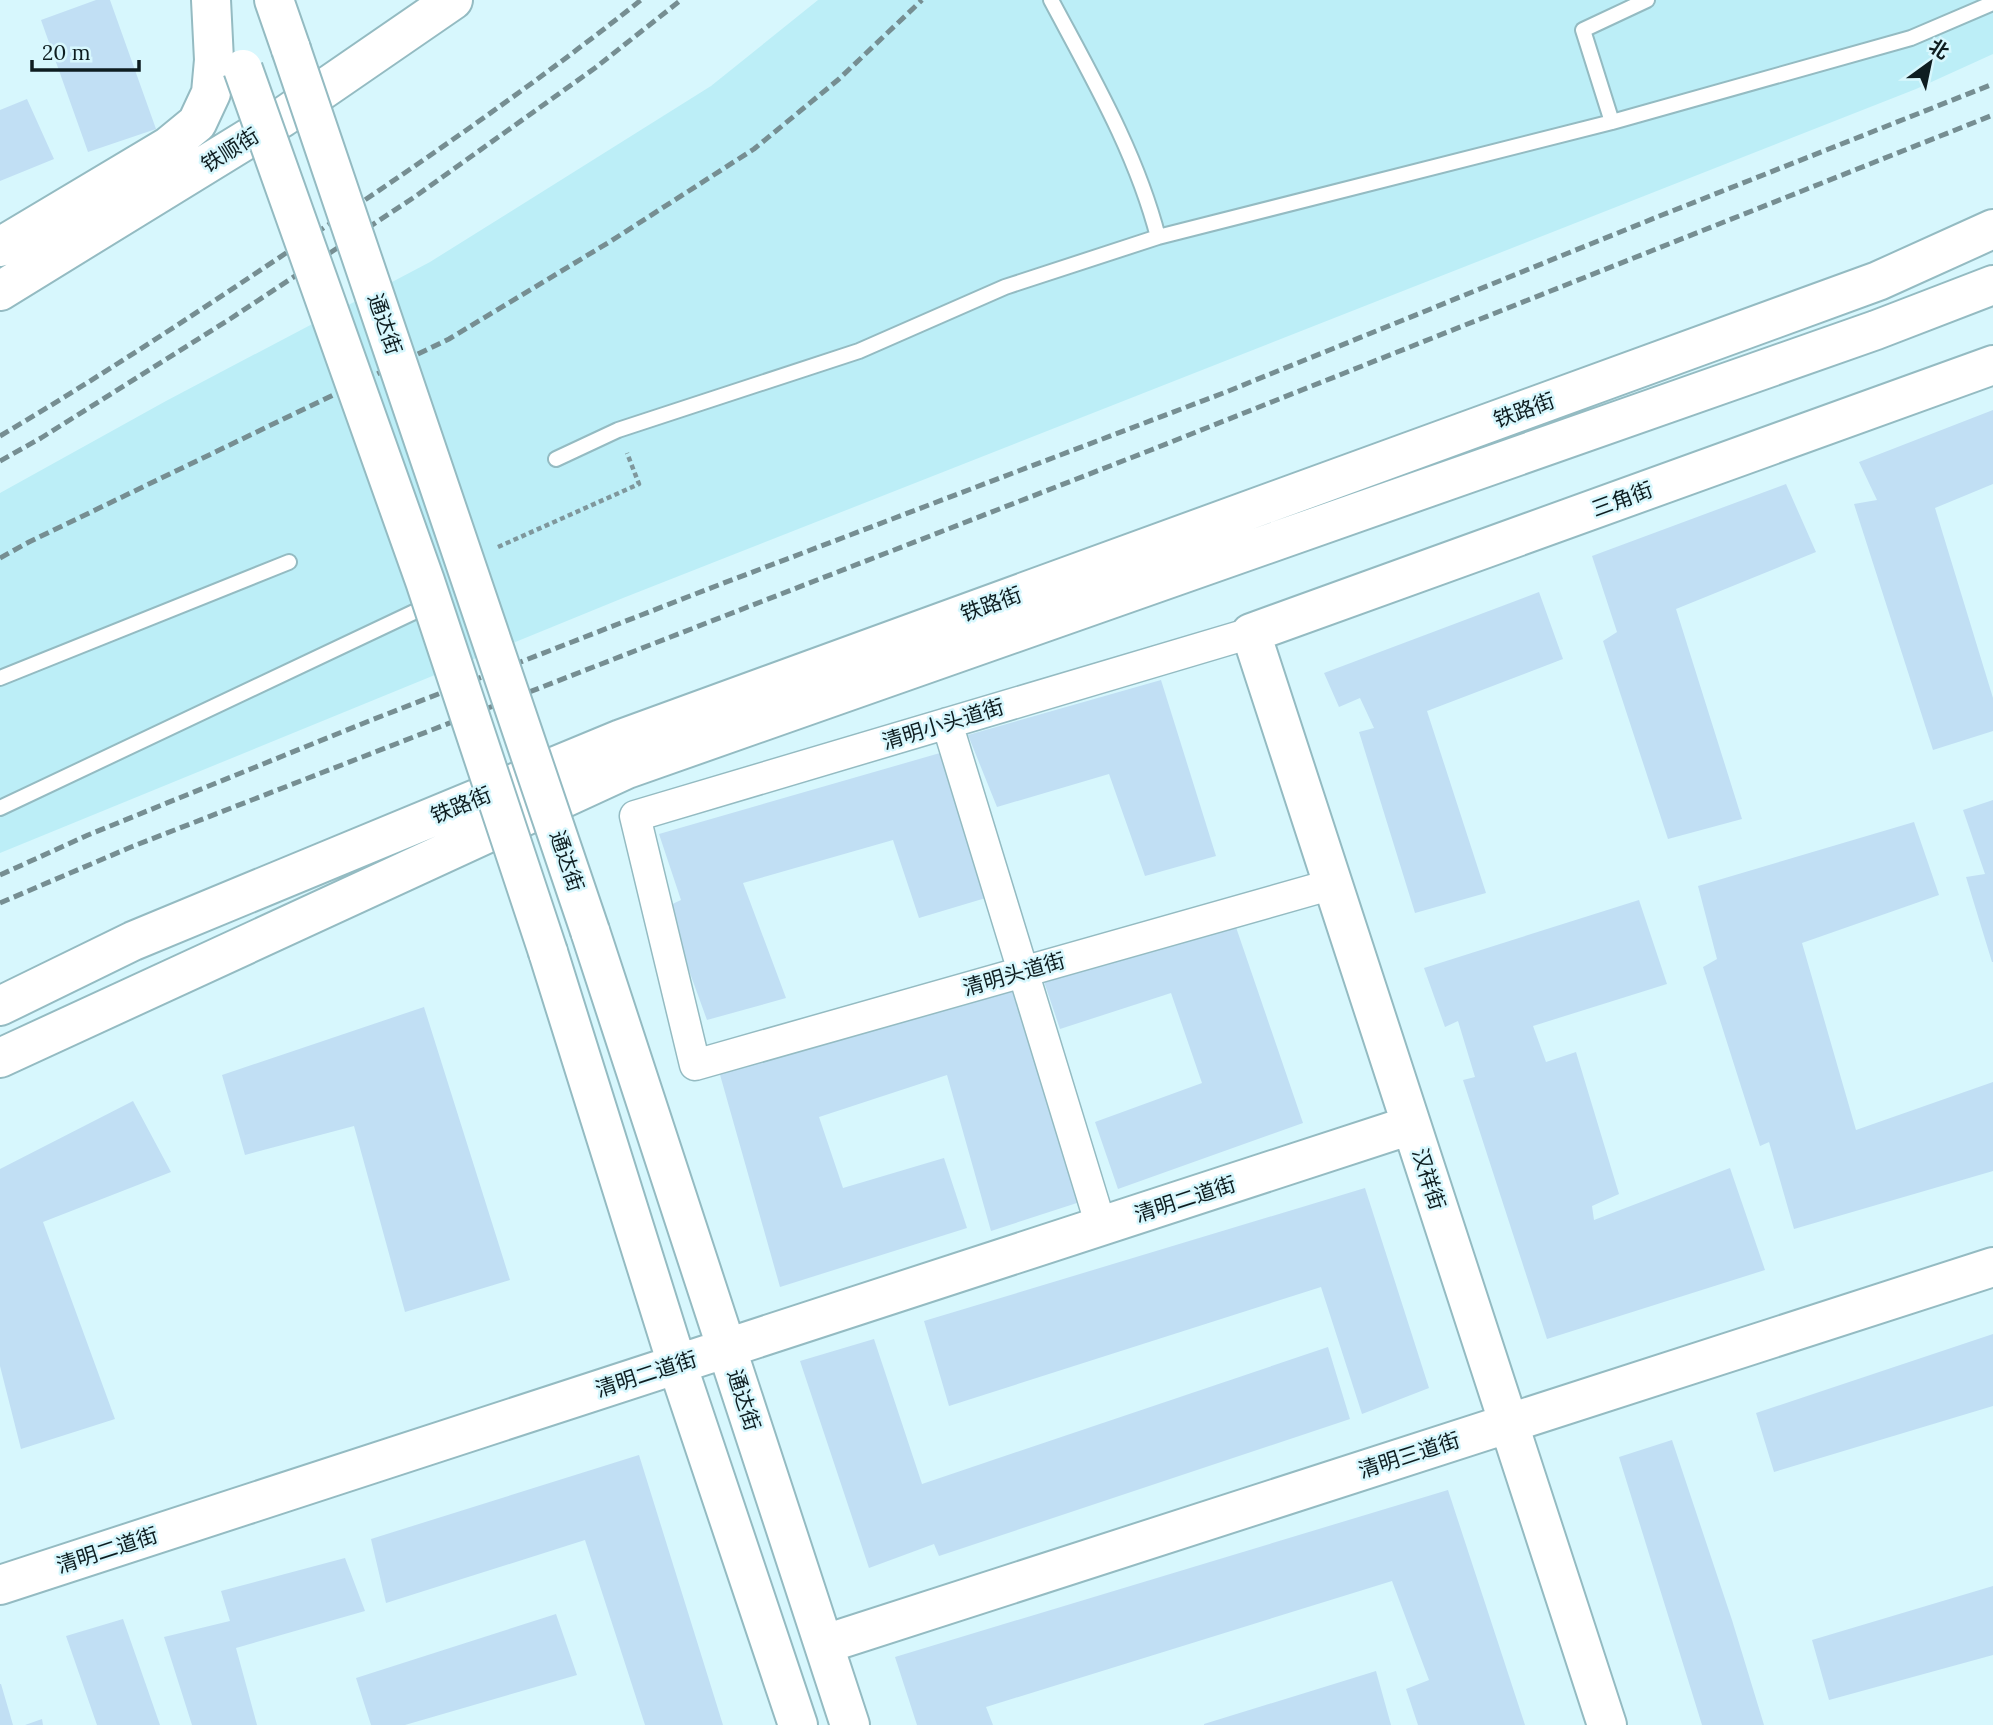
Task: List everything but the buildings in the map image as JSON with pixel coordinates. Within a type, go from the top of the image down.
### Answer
[{"type":"main road","points":[[0,247],[169,146],[197,123],[211,93],[214,60],[211,0]]},
{"type":"main road","points":[[219,0],[432,603],[548,952],[677,1364],[798,1725]]},
{"type":"main road","name":"通达街","points":[[274,0],[590,931],[850,1725]]},
{"type":"main road","name":"铁顺街","points":[[0,291],[283,117],[453,0]]},
{"type":"main road","name":"铁路街","points":[[0,1006],[133,941],[621,739],[1878,281],[1993,229]]},
{"type":"main road","name":"铁路街","points":[[0,1058],[627,769],[1876,330],[1993,285]]},
{"type":"main road","name":"三角街","points":[[1251,633],[1993,365]]},
{"type":"main road","name":"汉祥街","points":[[1251,633],[1607,1725]]},
{"type":"main road","name":"清明二道街","points":[[0,1585],[1411,1125]]},
{"type":"main road","name":"清明三道街","points":[[825,1644],[1993,1267]]},
{"type":"street","name":"清明小头道街","points":[[695,1065],[635,816],[1251,633]]},
{"type":"street","points":[[947,723],[1101,1226]]},
{"type":"street","name":"清明头道街","points":[[695,1065],[1333,884]]},
{"type":"lane","points":[[1051,0],[1126,146],[1149,202],[1158,237]]},
{"type":"lane","points":[[1612,122],[1583,30],[1647,0]]},
{"type":"lane","points":[[556,459],[618,430],[859,351],[1005,287],[1158,237],[1612,122],[1911,38],[1993,3]]},
{"type":"lane","points":[[0,237],[50,217]]},
{"type":"lane","points":[[0,678],[289,562]]},
{"type":"lane","points":[[0,808],[432,603]]},
{"type":"path","points":[[466,562],[639,484],[618,430]]},
{"type":"shaded area","points":[[818,0],[1993,0],[1993,54],[1916,89],[623,598],[0,853],[0,493],[166,401],[430,262],[711,86]]},
{"type":"railway","points":[[0,436],[153,341],[390,183],[517,94],[641,0]]},
{"type":"railway","points":[[0,461],[230,319],[413,198],[595,68],[681,0]]},
{"type":"railway","points":[[0,558],[449,339],[611,241],[754,149],[839,79],[922,0]]},
{"type":"railway","points":[[0,875],[88,835],[369,721],[1226,392],[1993,84]]},
{"type":"railway","points":[[0,903],[131,847],[1151,450],[1993,115]]}]
